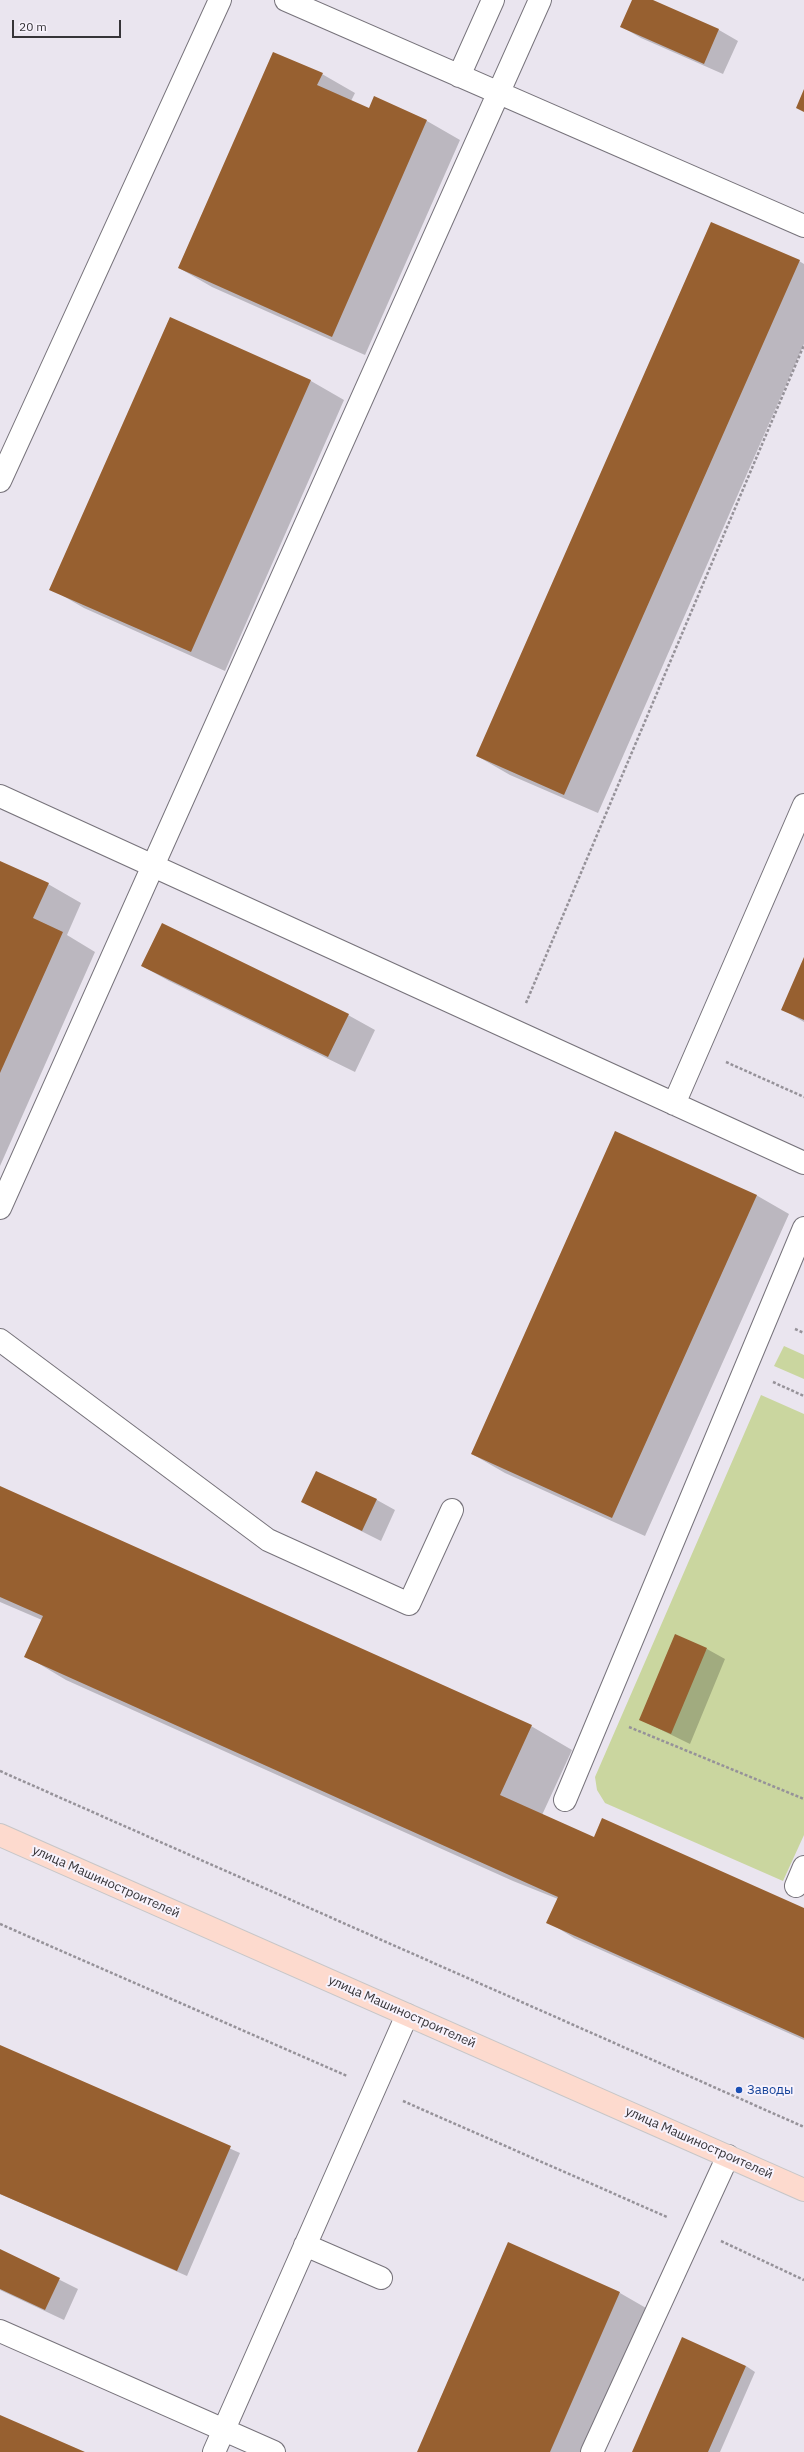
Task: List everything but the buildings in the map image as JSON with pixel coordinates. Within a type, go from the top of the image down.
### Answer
[{"type":"main road","name":"улица Машиностроителей","points":[[0,1835],[804,2190]]},
{"type":"lane","points":[[0,481],[220,0]]},
{"type":"lane","points":[[286,0],[804,226]]},
{"type":"lane","points":[[459,76],[493,0]]},
{"type":"lane","points":[[0,1208],[540,0]]},
{"type":"lane","points":[[0,796],[804,1163]]},
{"type":"lane","points":[[674,1104],[804,805]]},
{"type":"lane","points":[[565,1800],[804,1228]]},
{"type":"lane","points":[[0,1340],[268,1540],[408,1604],[452,1510]]},
{"type":"lane","points":[[214,2452],[407,2015]]},
{"type":"lane","points":[[592,2452],[728,2156]]},
{"type":"lane","points":[[305,2245],[382,2278]]},
{"type":"lane","points":[[0,2331],[274,2452]]},
{"type":"path","points":[[514,1031],[804,345]]},
{"type":"path","points":[[698,1049],[804,1097]]},
{"type":"path","points":[[600,1716],[804,1799]]},
{"type":"path","points":[[0,1771],[804,2127]]},
{"type":"green space","points":[[784,1346],[804,1355],[804,1379],[774,1366]]},
{"type":"green space","points":[[761,1395],[804,1414],[804,1835],[783,1881],[605,1803],[597,1790],[595,1777]]},
{"type":"place","name":"Заводы","points":[[739,2090]]}]
